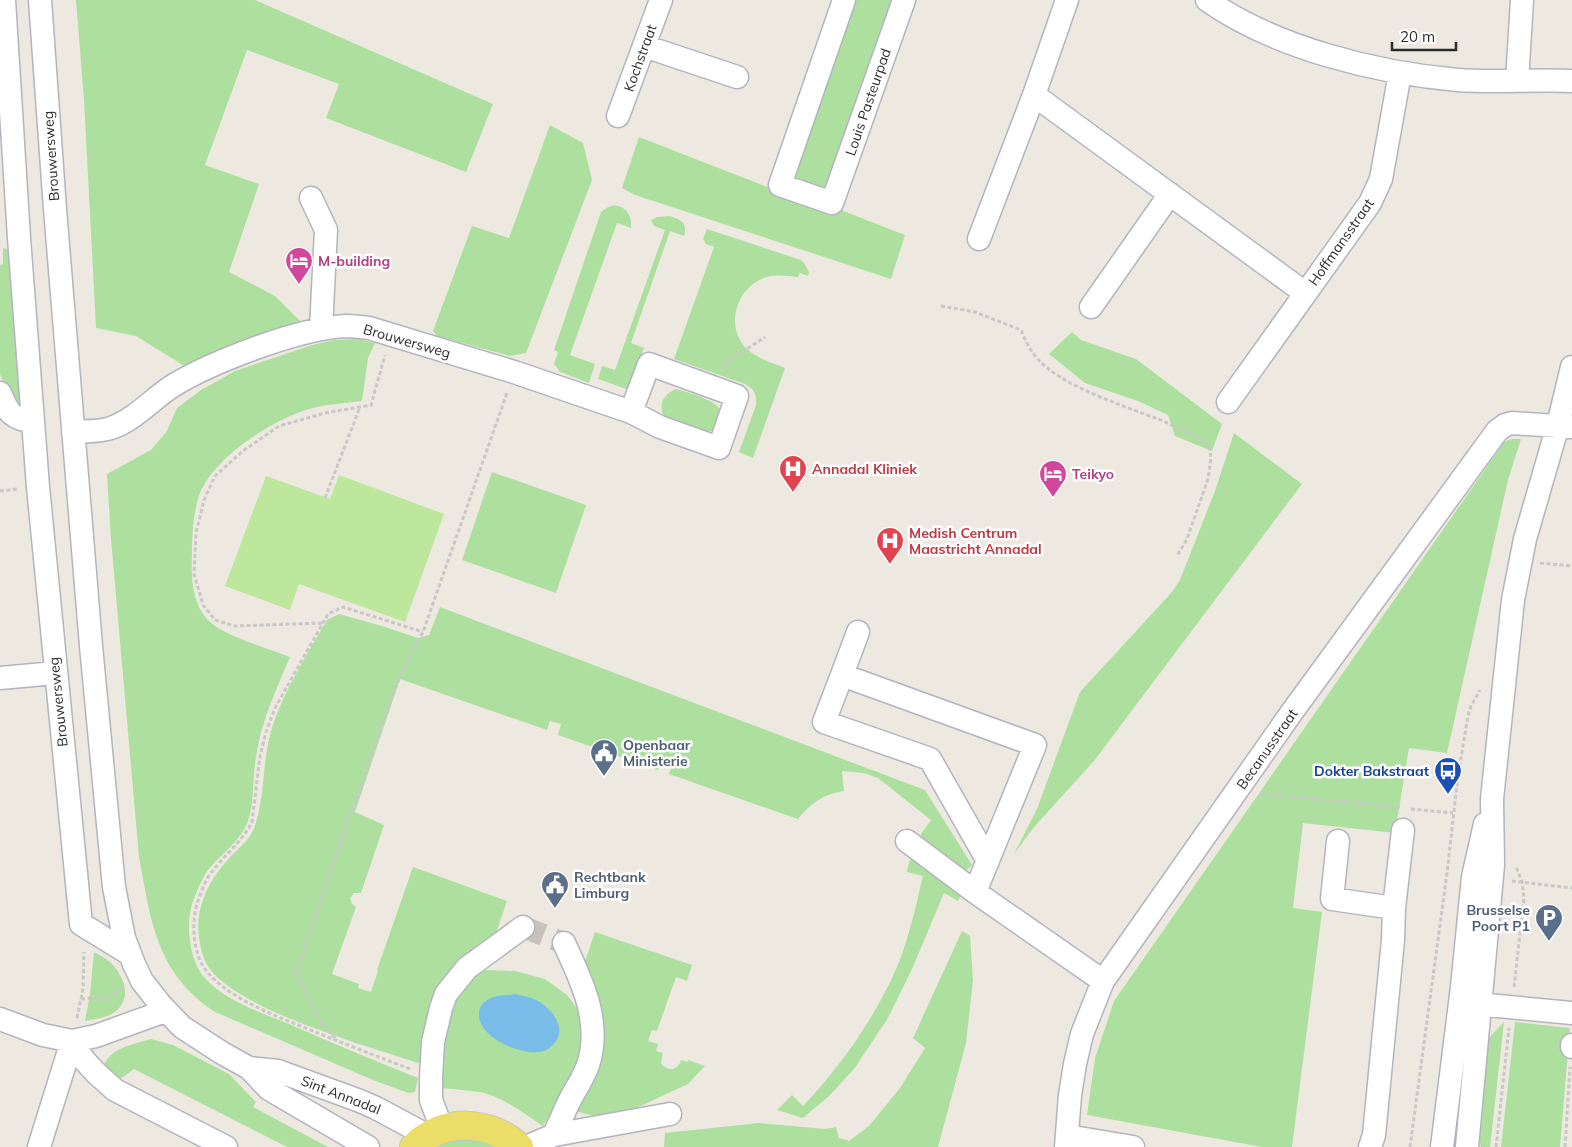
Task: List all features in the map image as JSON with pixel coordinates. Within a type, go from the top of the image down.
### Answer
[{"type":"main road","points":[[428,1137],[464,1125],[478,1126],[492,1129],[504,1135],[519,1147]]},
{"type":"street","name":"Brouwersweg","points":[[40,0],[73,432],[114,887],[122,929],[130,954],[142,980],[166,1010]]},
{"type":"street","name":"Kochstraat","points":[[618,116],[661,0]]},
{"type":"street","name":"Louis Pasteurpad","points":[[844,0],[780,184],[832,203],[904,0]]},
{"type":"street","points":[[979,239],[1034,95],[1067,0]]},
{"type":"street","points":[[1208,0],[1247,23],[1300,46],[1400,73],[1459,80],[1572,81]]},
{"type":"street","points":[[1517,81],[1522,0]]},
{"type":"street","name":"Brouwersweg","points":[[3,10],[10,238],[33,422],[55,673],[81,924]]},
{"type":"street","points":[[644,46],[737,78]]},
{"type":"street","name":"Hoffmansstraat","points":[[1228,402],[1377,191],[1381,179],[1400,73]]},
{"type":"street","name":"Hoffmansstraat","points":[[1034,95],[1305,293]]},
{"type":"street","points":[[1091,307],[1170,194]]},
{"type":"street","points":[[311,198],[326,230],[321,329]]},
{"type":"street","name":"Brouwersweg","points":[[73,432],[110,429],[121,424],[174,385],[201,371],[260,347],[321,329],[356,326],[514,372],[632,412],[660,427],[718,448],[737,396],[649,364],[632,412]]},
{"type":"street","points":[[1467,1147],[1494,865],[1492,799],[1513,600],[1520,561],[1565,426],[1572,367]]},
{"type":"street","points":[[0,393],[9,412],[16,418],[33,422]]},
{"type":"street","name":"Becanusstraat","points":[[1067,1142],[1070,1095],[1075,1064],[1082,1034],[1103,981],[1236,791],[1498,431],[1505,425],[1512,423],[1565,426]]},
{"type":"street","points":[[858,632],[824,722],[930,759],[988,861]]},
{"type":"street","points":[[0,678],[55,673]]},
{"type":"street","points":[[842,674],[1035,745],[975,892]]},
{"type":"street","points":[[1442,1146],[1475,863],[1492,799]]},
{"type":"street","points":[[1370,1147],[1374,1135],[1393,940],[1394,908],[1403,830]]},
{"type":"street","points":[[907,841],[975,892],[1103,981]]},
{"type":"street","points":[[1338,841],[1332,899],[1394,908]]},
{"type":"street","points":[[81,924],[130,954]]},
{"type":"street","points":[[428,1137],[433,1042],[440,1008],[446,994],[467,968],[523,927]]},
{"type":"street","points":[[554,1135],[584,1074],[592,1048],[593,1030],[585,991],[564,943]]},
{"type":"street","points":[[1462,987],[1471,1002],[1480,1005],[1572,1013]]},
{"type":"street","points":[[0,1019],[44,1035],[72,1041],[96,1036],[166,1010]]},
{"type":"street","name":"Sint Annadal","points":[[166,1010],[198,1038],[249,1068],[269,1088],[368,1147]]},
{"type":"street","points":[[39,1147],[72,1041]]},
{"type":"street","points":[[72,1041],[84,1060],[115,1090],[226,1147]]},
{"type":"street","name":"Sint Annadal","points":[[249,1068],[278,1071],[360,1101],[428,1137]]},
{"type":"street","points":[[526,1147],[554,1135],[670,1114]]},
{"type":"street","points":[[1067,1142],[1133,1147]]},
{"type":"path","points":[[941,306],[976,312],[1021,330],[1027,344],[1039,360],[1062,378],[1098,396],[1186,432],[1209,445],[1211,458],[1208,479],[1187,539],[1177,556]]},
{"type":"path","points":[[322,623],[235,626],[215,620],[203,605],[194,574],[196,533],[204,500],[215,476],[243,451],[279,426],[325,413],[371,405],[390,335]]},
{"type":"path","points":[[726,363],[765,337]]},
{"type":"path","points":[[337,1040],[321,1023],[297,972],[383,721],[402,670],[423,632],[508,389]]},
{"type":"path","points":[[325,498],[360,406]]},
{"type":"path","points":[[1563,565],[1572,566]]},
{"type":"path","points":[[423,632],[343,606],[328,614],[275,708],[266,732],[260,756],[252,822],[248,832],[208,878],[196,906],[193,927],[200,959],[206,972],[216,982],[274,1015],[431,1078]]},
{"type":"path","points":[[1410,1147],[1466,725],[1471,706],[1476,697],[1506,655]]},
{"type":"path","points":[[1236,791],[1453,813]]},
{"type":"path","points":[[1496,1147],[1524,898],[1522,882],[1513,859]]},
{"type":"path","points":[[1533,884],[1572,888]]},
{"type":"path","points":[[72,1041],[83,989],[84,953],[81,924]]},
{"type":"path","points":[[1565,1147],[1572,1046]]},
{"type":"green space","points":[[76,0],[255,0],[493,104],[466,172],[326,118],[339,84],[247,50],[205,165],[259,184],[229,272],[275,296],[302,323],[186,367],[136,336],[96,328],[84,100]]},
{"type":"green space","points":[[849,0],[900,0],[828,205],[905,235],[891,279],[635,195],[622,188],[639,137],[780,192]]},
{"type":"green space","points":[[550,125],[583,143],[592,180],[526,353],[510,356],[437,336],[433,331],[472,226],[509,238]]},
{"type":"green space","points":[[614,205],[628,212],[631,219],[631,228],[617,223],[570,355],[595,364],[589,383],[560,372],[554,364],[558,352],[554,350],[601,212]]},
{"type":"green space","points":[[669,216],[682,222],[685,232],[684,236],[670,231],[631,343],[644,348],[629,390],[598,379],[602,366],[615,370],[665,230],[654,226],[651,220],[657,217]]},
{"type":"green space","points":[[707,229],[801,260],[809,272],[808,276],[800,273],[798,277],[775,276],[756,282],[741,298],[737,308],[736,330],[740,340],[747,349],[761,358],[785,368],[753,458],[739,452],[756,405],[753,390],[745,384],[674,359],[714,247],[706,244],[703,239]]},
{"type":"green space","points":[[3,248],[10,250],[24,411],[13,406],[0,374],[0,265],[3,264]]},
{"type":"green space","points":[[1072,332],[1081,340],[1136,359],[1222,424],[1212,451],[1175,436],[1168,415],[1138,401],[1085,383],[1049,354]]},
{"type":"green space","points":[[358,339],[375,343],[368,358],[362,401],[317,407],[284,419],[265,429],[230,454],[205,484],[198,499],[193,527],[192,573],[194,591],[199,608],[210,622],[226,632],[290,657],[261,731],[250,816],[244,831],[213,864],[203,879],[191,908],[189,934],[192,953],[199,970],[222,993],[255,1010],[418,1078],[415,1092],[408,1093],[373,1080],[215,1012],[195,997],[168,963],[159,944],[153,924],[139,857],[111,539],[107,474],[151,450],[167,431],[177,408],[201,390],[235,371],[312,345],[334,340]]},
{"type":"green space","points":[[675,389],[702,397],[715,404],[724,414],[717,429],[704,433],[664,417],[662,412],[663,401],[667,394]]},
{"type":"green space","points":[[1234,433],[1302,484],[1094,761],[1035,826],[1014,854],[1037,809],[1080,692],[1172,592],[1180,580],[1215,491]]},
{"type":"green space","points":[[1521,439],[1508,480],[1447,753],[1409,748],[1395,833],[1303,823],[1293,908],[1322,912],[1292,1147],[1262,1147],[1087,1115],[1095,1058],[1114,1001],[1500,448],[1505,441]]},
{"type":"green space","points":[[492,472],[586,505],[556,593],[462,560]]},
{"type":"green space","points":[[339,475],[444,514],[405,622],[299,584],[290,610],[225,586],[266,476],[330,499]]},
{"type":"green space","points":[[440,607],[925,790],[972,865],[966,871],[922,842],[921,834],[931,820],[878,778],[864,773],[842,771],[844,791],[830,794],[818,800],[798,819],[669,774],[673,764],[662,759],[658,770],[558,735],[561,724],[550,721],[547,730],[400,679],[355,812],[384,825],[361,893],[354,893],[350,898],[352,904],[356,907],[332,974],[359,984],[358,988],[371,992],[413,867],[507,901],[495,936],[463,957],[445,977],[433,996],[428,1018],[426,1058],[418,1063],[337,1037],[275,1012],[247,998],[225,983],[209,968],[199,940],[198,924],[202,902],[212,880],[254,828],[260,806],[267,747],[280,706],[327,620],[339,614],[418,638],[429,635]]},
{"type":"green space","points":[[913,856],[963,892],[958,901],[944,893],[912,969],[888,1018],[854,1069],[829,1096],[803,1118],[777,1110],[792,1095],[803,1106],[830,1076],[854,1044],[885,992],[894,974],[911,926],[923,876],[907,872],[909,862]]},
{"type":"green space","points":[[962,931],[970,936],[973,980],[966,1043],[938,1147],[664,1147],[665,1133],[759,1123],[825,1129],[836,1127],[839,1138],[849,1141],[869,1126],[900,1088],[925,1048],[913,1038]]},
{"type":"green space","points":[[595,932],[692,965],[687,981],[676,977],[657,1031],[652,1030],[648,1041],[658,1044],[656,1051],[663,1053],[661,1063],[666,1068],[675,1068],[680,1064],[681,1060],[687,1062],[688,1060],[705,1066],[688,1084],[634,1109],[598,1117],[571,1110],[599,1005],[595,985],[583,967]]},
{"type":"green space","points":[[94,952],[116,968],[123,981],[125,994],[121,1006],[115,1012],[104,1017],[85,1021],[90,994]]},
{"type":"green space","points":[[481,970],[515,971],[545,979],[567,995],[582,1015],[585,1056],[543,1126],[512,1106],[487,1094],[440,1088],[448,1000]]},
{"type":"green space","points":[[1504,1022],[1490,1147],[1481,1147],[1478,1139],[1487,1040]]},
{"type":"green space","points":[[1515,1022],[1570,1028],[1560,1147],[1501,1147]]},
{"type":"green space","points":[[151,1039],[173,1045],[229,1074],[256,1102],[253,1107],[328,1147],[287,1147],[134,1069],[116,1082],[103,1066],[107,1060],[123,1048]]},
{"type":"green space","points":[[471,1138],[498,1147],[434,1147],[450,1140]]},
{"type":"water","points":[[516,994],[543,1004],[556,1019],[559,1036],[547,1050],[540,1052],[522,1051],[501,1043],[485,1030],[480,1022],[479,1010],[485,1001],[496,996]]},
{"type":"tunnel","points":[[523,927],[564,943]]},
{"type":"place","name":"M-building","points":[[299,285]]},
{"type":"place","name":"Annadal Kliniek","points":[[793,493]]},
{"type":"place","name":"Teikyo","points":[[1053,498]]},
{"type":"place","name":"Medish Centrum Maastricht Annadal","points":[[890,565]]},
{"type":"place","name":"Openbaar Ministerie","points":[[604,777]]},
{"type":"place","name":"Dokter Bakstraat","points":[[1448,795]]},
{"type":"place","name":"Rechtbank Limburg","points":[[555,909]]},
{"type":"place","name":"Brusselse Poort P1","points":[[1549,942]]}]
